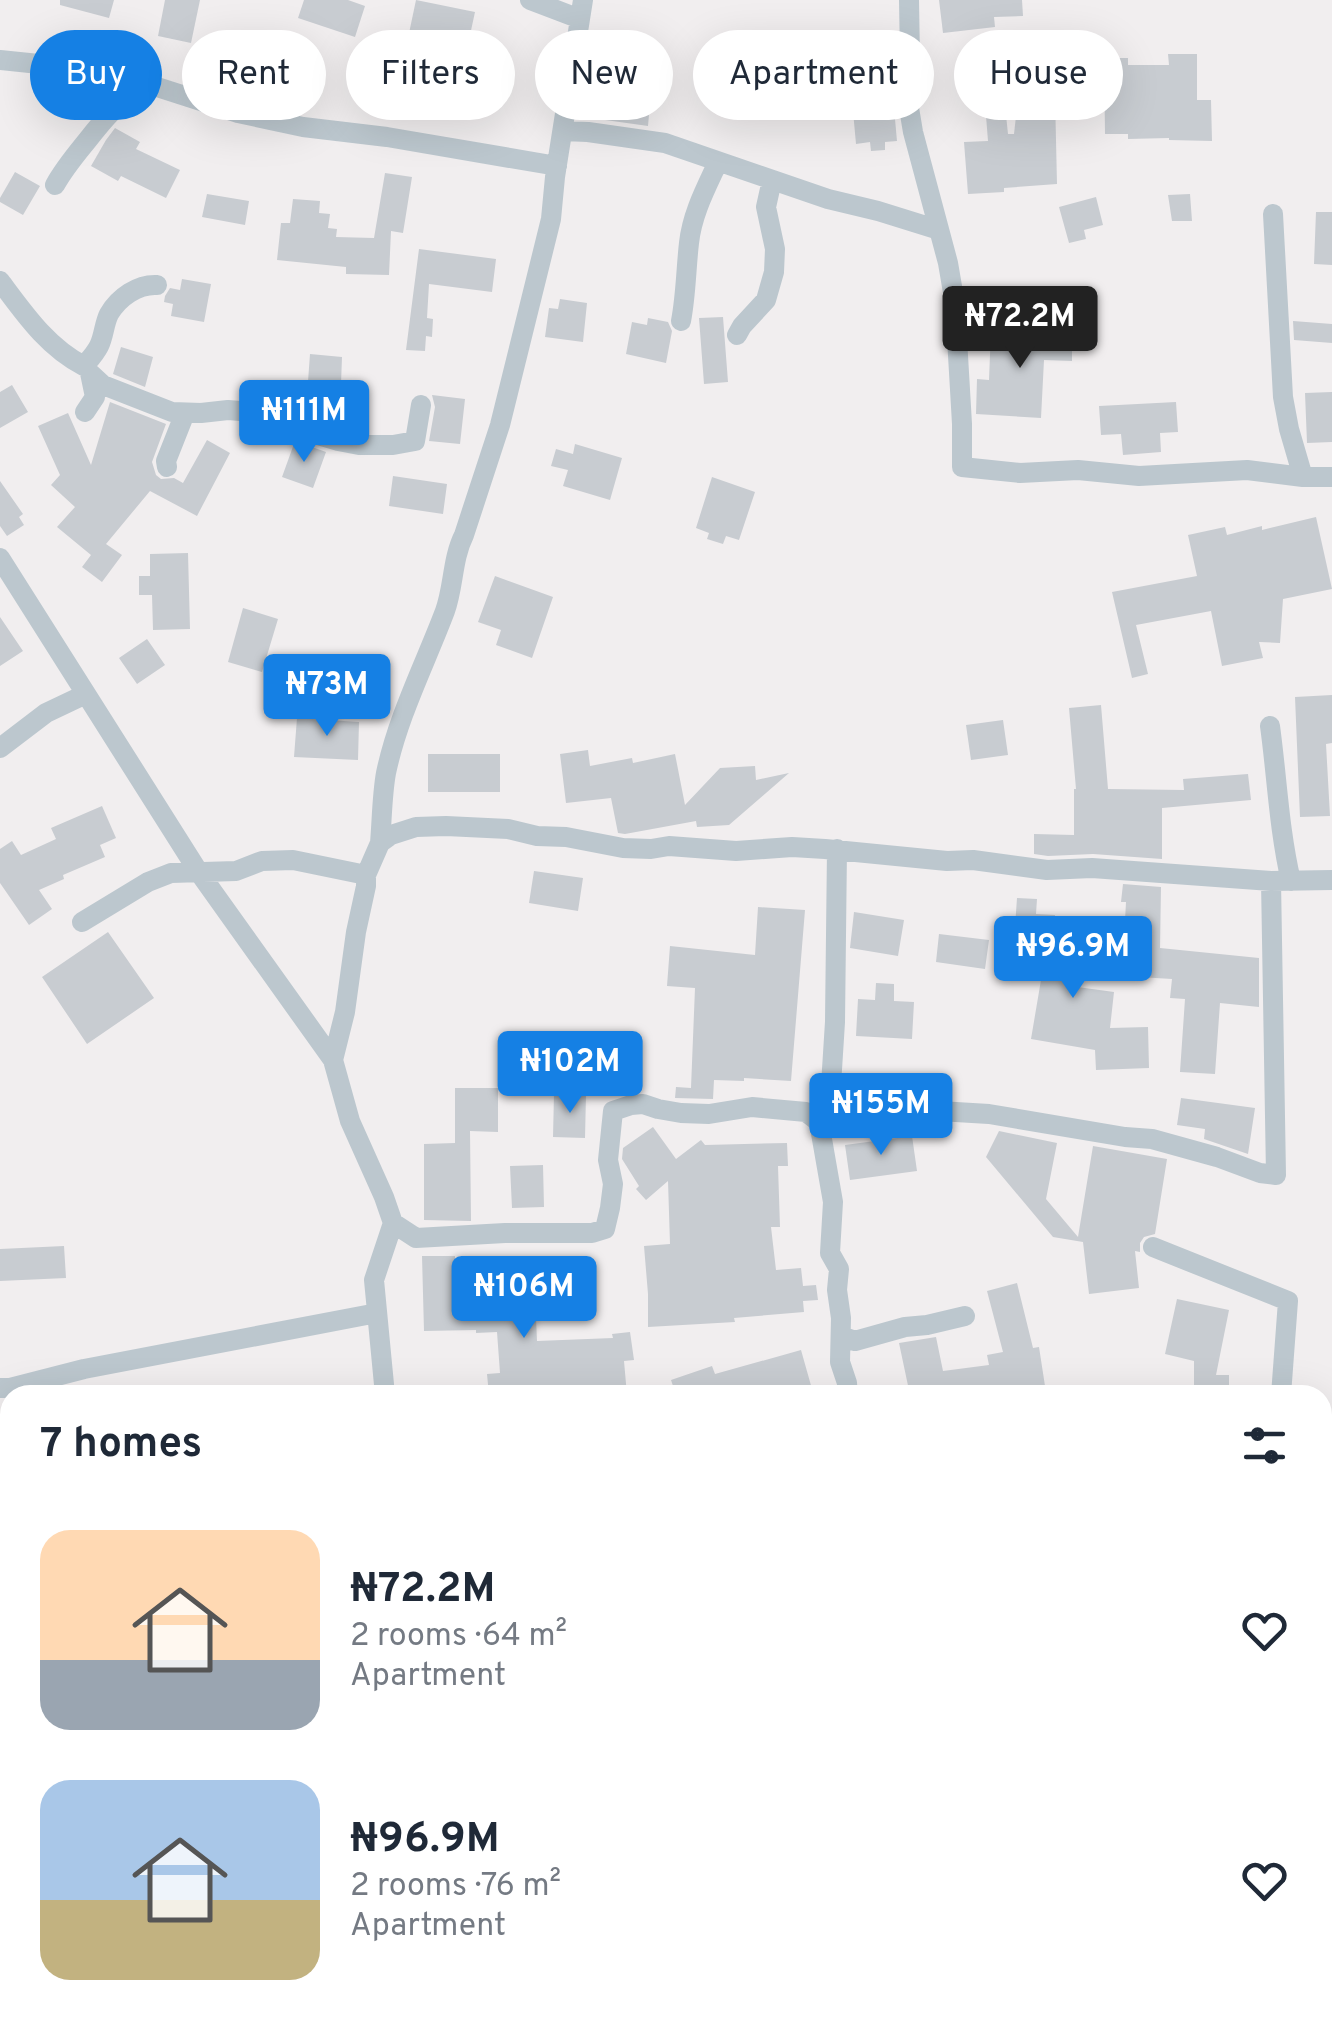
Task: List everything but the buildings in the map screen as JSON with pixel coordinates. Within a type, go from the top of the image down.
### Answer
[{"type":"street","points":[[333,1060],[345,1012],[366,875],[380,843],[386,775],[402,720],[447,606],[457,550],[500,425],[552,219],[581,9],[530,0]]},
{"type":"street","points":[[909,0],[907,96],[912,132],[954,304],[962,467],[1020,473],[1078,470],[1139,476],[1247,470],[1332,478]]},
{"type":"street","points":[[0,60],[30,63]]},
{"type":"street","points":[[162,89],[303,128],[481,151],[557,166]]},
{"type":"street","points":[[55,184],[103,120]]},
{"type":"street","points":[[563,131],[665,143],[828,199],[939,230]]},
{"type":"street","points":[[680,322],[689,240],[701,198],[718,162]]},
{"type":"street","points":[[737,335],[766,300],[774,272],[775,249],[766,207],[772,180]]},
{"type":"street","points":[[1273,214],[1283,398],[1303,477]]},
{"type":"street","points":[[0,281],[39,332],[103,385],[172,412],[265,413],[288,419],[304,432],[338,441],[392,445],[415,442],[420,404]]},
{"type":"street","points":[[85,412],[95,397],[87,370],[98,349],[107,316],[134,290],[144,284],[157,284]]},
{"type":"street","points":[[167,467],[185,414]]},
{"type":"street","points":[[0,558],[198,871],[333,1060],[350,1122],[393,1222],[416,1238],[605,1229],[613,1184],[608,1160],[613,1111],[631,1105],[709,1114],[752,1106],[806,1112],[820,1124]]},
{"type":"street","points":[[0,748],[46,714],[86,694]]},
{"type":"street","points":[[820,1124],[845,1115],[989,1114],[1152,1139],[1276,1175],[1281,881],[1270,726]]},
{"type":"street","points":[[380,843],[416,827],[446,826],[508,829],[623,848],[837,850],[1047,870],[1332,880]]},
{"type":"street","points":[[837,850],[835,1022],[831,1084],[820,1124],[833,1202],[830,1253],[840,1269],[840,1362],[846,1385]]},
{"type":"street","points":[[82,922],[148,882],[172,873],[236,870],[262,861],[294,860],[366,875]]},
{"type":"street","points":[[383,1385],[374,1280],[393,1222]]},
{"type":"street","points":[[1153,1247],[1288,1301],[1282,1385]]},
{"type":"street","points":[[21,1385],[84,1368],[377,1314]]},
{"type":"street","points":[[841,1336],[856,1341],[905,1326],[965,1316]]}]
